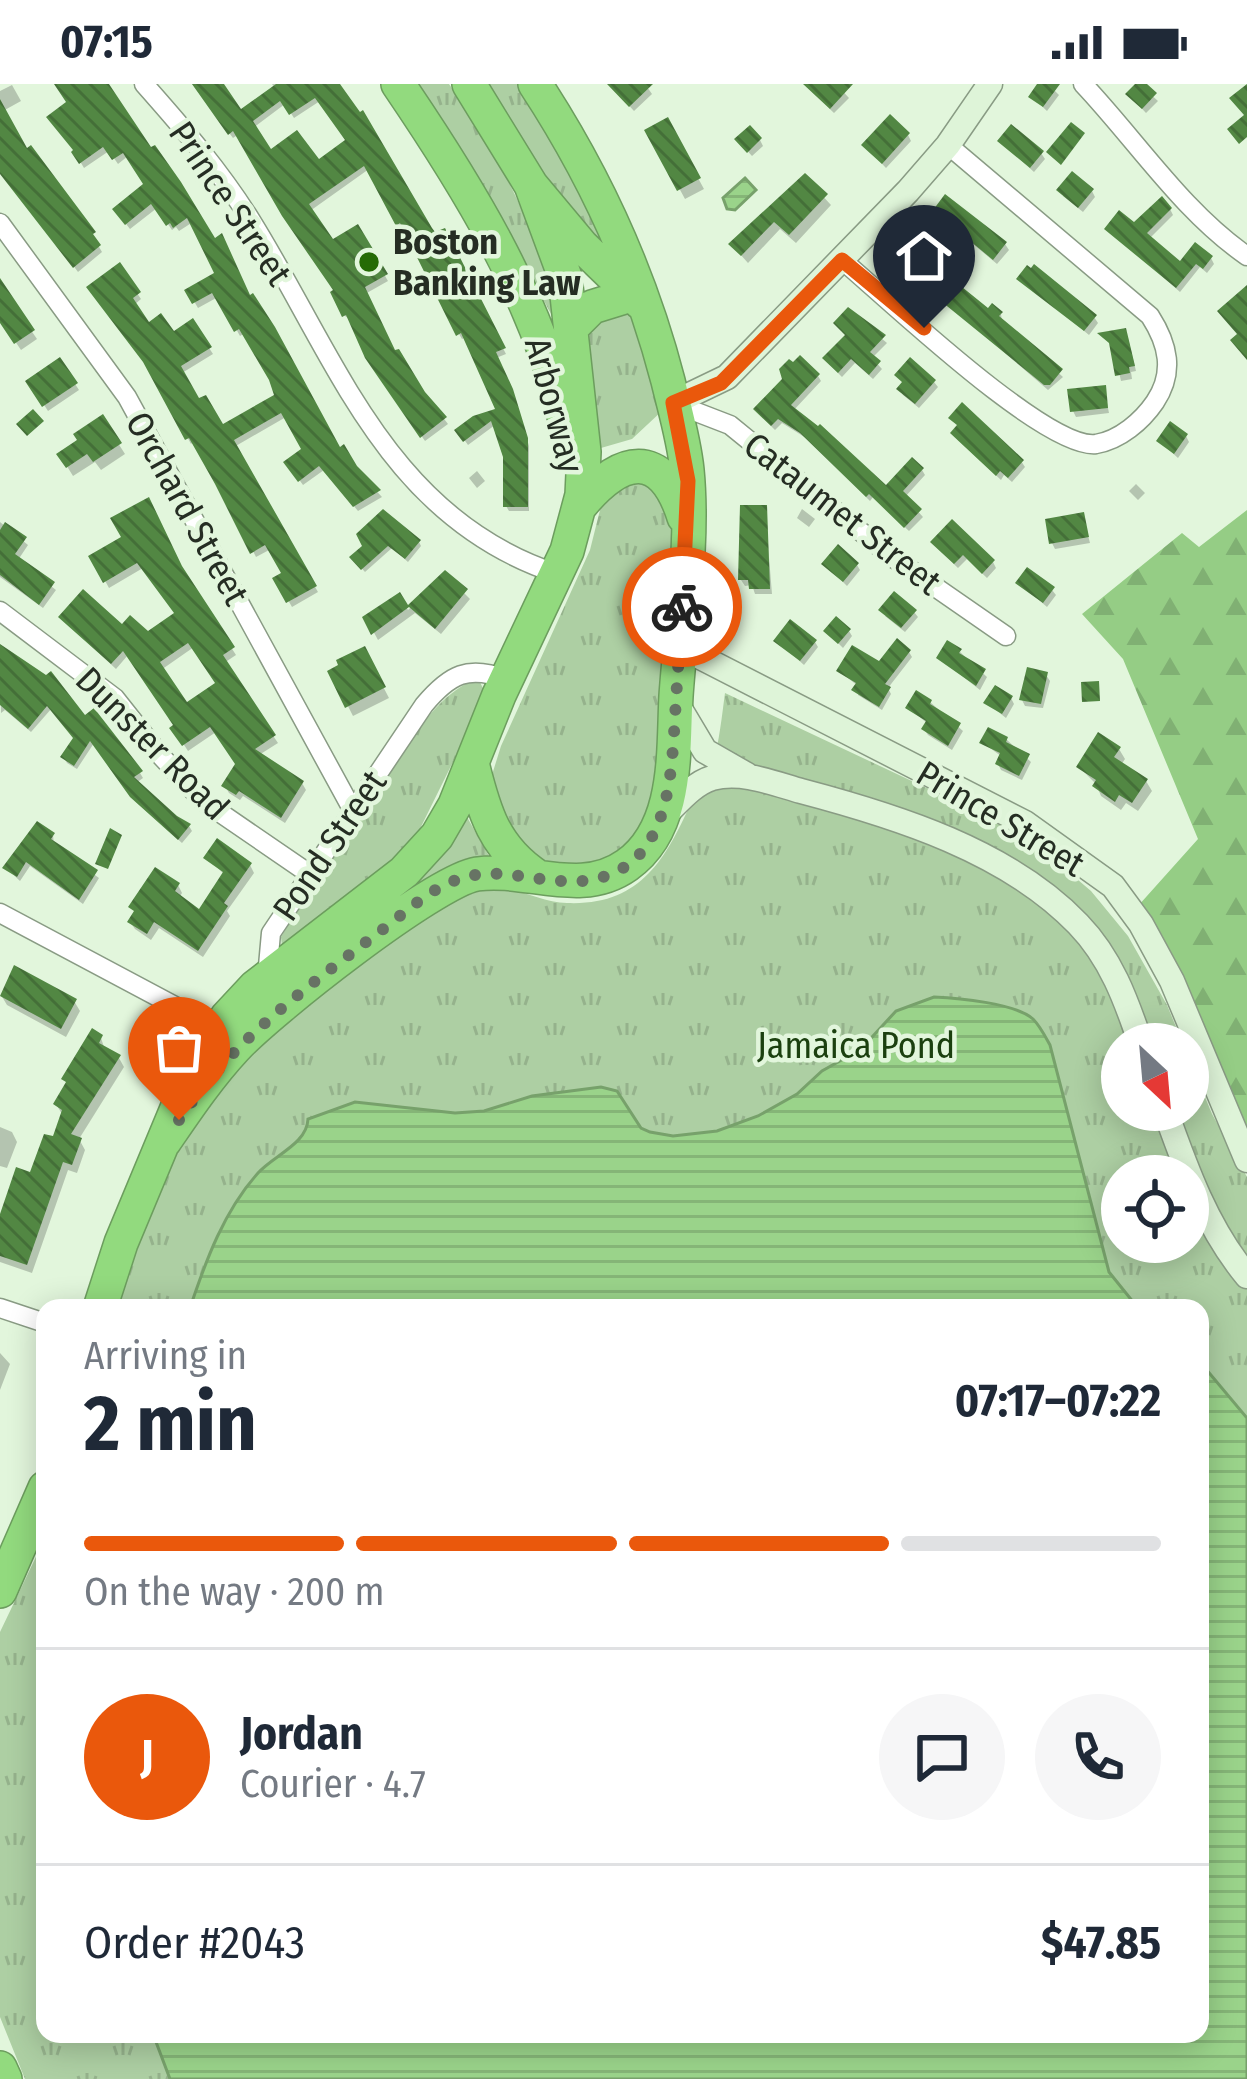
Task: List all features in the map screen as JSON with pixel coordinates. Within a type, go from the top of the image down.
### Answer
[{"type":"highway","name":"Arborway","points":[[398,84],[466,192],[541,338],[565,422],[580,506]]},
{"type":"highway","name":"Arborway","points":[[469,84],[531,185],[590,254],[634,294],[654,333]]},
{"type":"highway","name":"Arborway","points":[[535,84],[610,214],[654,333],[687,466],[676,703],[670,781],[661,820]]},
{"type":"highway","name":"Arborway","points":[[531,185],[563,269],[585,455],[580,506]]},
{"type":"highway","points":[[571,328],[592,307],[634,294]]},
{"type":"highway","points":[[103,1299],[191,1071],[218,1029],[267,977],[422,856],[448,818],[506,679],[558,574],[580,506],[609,474],[626,467],[646,467],[656,470],[671,487],[687,528]]},
{"type":"highway","points":[[472,763],[485,816],[497,839],[540,878]]},
{"type":"highway","points":[[164,1142],[246,1036],[430,894],[457,879],[481,874],[584,880],[613,873],[644,849],[661,820]]},
{"type":"highway","points":[[0,1591],[36,1509]]},
{"type":"highway","points":[[0,2068],[5,2079]]},
{"type":"main road","points":[[673,403],[721,383],[948,146],[990,84]]},
{"type":"main road","name":"Prince Street","points":[[680,646],[1025,823],[1113,886],[1141,924],[1172,981],[1247,1160]]},
{"type":"main road","points":[[676,703],[705,751],[754,778],[926,832],[986,859],[1045,895],[1078,924],[1106,960],[1134,1023]]},
{"type":"main road","points":[[661,820],[709,779],[754,778]]},
{"type":"main road","points":[[1173,1131],[1196,1192],[1231,1257],[1247,1276]]},
{"type":"street","name":"Prince Street","points":[[144,84],[193,140],[250,220],[355,405],[400,467],[482,539],[511,557],[558,574]]},
{"type":"street","points":[[1083,84],[1188,202],[1247,256]]},
{"type":"street","points":[[842,260],[1027,416],[1069,440],[1093,444],[1115,438],[1145,416],[1165,387],[1168,356],[1150,316],[948,146]]},
{"type":"street","name":"Orchard Street","points":[[0,223],[127,397],[352,809]]},
{"type":"street","name":"Cataumet Street","points":[[673,403],[730,424],[892,556],[1006,636]]},
{"type":"street","name":"Dunster Road","points":[[0,611],[115,698],[203,801],[308,873]]},
{"type":"street","name":"Pond Street","points":[[267,977],[271,933],[424,705],[441,688],[475,670],[506,679]]},
{"type":"street","points":[[0,913],[218,1029]]},
{"type":"street","points":[[0,1309],[36,1320]]},
{"type":"green space","points":[[414,84],[449,84],[485,139],[529,227],[555,321],[460,149]]},
{"type":"green space","points":[[486,84],[521,84],[561,149],[613,257],[570,217]]},
{"type":"green space","points":[[624,308],[635,317],[663,410],[632,439],[594,450],[586,335],[591,325]]},
{"type":"green space","points":[[639,478],[673,508],[654,796],[640,838],[605,861],[564,867],[537,860],[509,837],[491,778],[590,550],[602,502],[616,483]]},
{"type":"green space","points":[[1247,510],[1247,1132],[1209,1053],[1209,1023],[1194,1023],[1138,906],[1198,839],[1123,659],[1082,614],[1182,533],[1199,547]]},
{"type":"green space","points":[[469,682],[480,682],[486,695],[410,849],[282,946],[281,937],[307,895],[415,734],[445,699]]},
{"type":"green space","name":"Jamaica Pond","points":[[725,693],[1003,824],[1064,868],[1091,891],[1128,936],[1174,1023],[1101,1023],[1101,1131],[1209,1131],[1209,1107],[1247,1177],[1247,2079],[25,2079],[0,2017],[0,1632],[36,1557],[36,2043],[1209,2043],[1209,1299],[119,1299],[173,1153],[199,1105],[246,1055],[376,950],[478,887],[511,889],[567,903],[614,897],[631,888],[660,860],[711,772]]},
{"type":"green space","points":[[467,817],[490,858],[265,992]]},
{"type":"shaded area","points":[[745,178],[756,190],[735,210],[727,209],[723,198]]},
{"type":"shaded area","name":"Jamaica Pond","points":[[934,997],[985,1002],[1033,1019],[1050,1045],[1101,1241],[1101,1263],[1107,1263],[1131,1299],[193,1299],[235,1203],[258,1173],[302,1135],[308,1119],[355,1102],[455,1113],[601,1087],[617,1091],[641,1128],[650,1132],[673,1136],[717,1131],[797,1094],[822,1071],[861,1049],[896,1011]]},
{"type":"shaded area","points":[[1209,1373],[1247,1418],[1247,2079],[170,2079],[156,2043],[1209,2043]]},
{"type":"building","points":[[54,84],[109,84],[181,182],[215,238],[222,233],[250,295],[275,327],[340,447],[344,444],[357,466],[381,490],[353,507],[319,466],[298,482],[283,462],[301,449],[281,413],[234,440],[317,586],[286,603],[272,578],[281,573],[265,545],[250,554],[143,362],[86,287],[120,262],[141,292],[133,298],[149,322],[161,313],[174,331],[193,318],[212,347],[181,366],[199,398],[206,395],[223,424],[274,395],[269,380],[212,293],[192,304],[184,290],[214,273],[187,218],[173,228],[170,223],[166,226],[151,204],[125,225],[112,209],[143,184],[123,153],[112,160],[103,147],[79,164],[46,117],[66,102]]},
{"type":"building","points":[[192,84],[224,84],[241,109],[276,84],[340,84],[363,110],[432,228],[435,232],[445,228],[506,348],[496,352],[528,438],[528,507],[503,507],[503,457],[491,421],[463,442],[454,430],[473,416],[495,409],[461,333],[456,336],[400,223],[396,226],[364,166],[309,204],[333,239],[358,224],[388,274],[365,287],[395,350],[399,349],[447,417],[420,438],[365,358],[333,290],[282,216],[233,131],[228,135]],"holes":[[[315,98],[345,140],[319,159],[297,130],[271,149],[253,121],[280,101],[289,115]]]},
{"type":"building","points":[[607,84],[653,84],[629,107]]},
{"type":"building","points":[[803,84],[853,84],[830,109]]},
{"type":"building","points":[[1037,84],[1060,84],[1043,107],[1028,97]]},
{"type":"building","points":[[1135,84],[1147,84],[1157,93],[1142,109],[1125,94]]},
{"type":"building","points":[[1247,84],[1247,137],[1239,144],[1227,129],[1244,115],[1229,98]]},
{"type":"building","points":[[0,99],[27,148],[31,145],[96,232],[101,245],[73,268],[0,174]]},
{"type":"building","points":[[890,114],[910,133],[882,164],[861,145]]},
{"type":"building","points":[[668,117],[701,178],[677,191],[644,130]]},
{"type":"building","points":[[1071,122],[1085,133],[1061,165],[1046,152]]},
{"type":"building","points":[[1011,124],[1044,151],[1030,168],[997,141]]},
{"type":"building","points":[[750,125],[762,138],[747,153],[734,139]]},
{"type":"building","points":[[1072,171],[1094,189],[1078,208],[1056,190]]},
{"type":"building","points":[[805,173],[828,194],[789,235],[774,222],[741,256],[728,244]]},
{"type":"building","points":[[945,194],[1007,242],[993,260],[951,225],[944,235],[925,221]]},
{"type":"building","points":[[1162,196],[1172,208],[1147,233],[1180,261],[1195,242],[1213,256],[1203,269],[1196,264],[1176,288],[1104,229],[1119,210],[1134,222]]},
{"type":"building","points":[[897,236],[919,254],[905,272],[883,253]]},
{"type":"building","points":[[1034,264],[1097,315],[1084,331],[1016,279],[1027,265]]},
{"type":"building","points":[[941,270],[988,308],[992,303],[1003,312],[999,316],[1063,369],[1050,385],[1044,385],[926,289]]},
{"type":"building","points":[[0,278],[35,330],[14,344],[0,323]]},
{"type":"building","points":[[1247,285],[1247,360],[1230,340],[1237,334],[1217,311]]},
{"type":"building","points":[[848,307],[886,335],[870,352],[881,361],[869,375],[851,359],[838,373],[822,358],[845,335],[833,323]]},
{"type":"building","points":[[1126,328],[1135,366],[1129,367],[1130,373],[1115,376],[1109,343],[1097,333]]},
{"type":"building","points":[[800,355],[820,374],[791,405],[820,424],[886,485],[912,457],[924,468],[903,491],[922,509],[904,528],[800,433],[778,419],[771,426],[753,409],[782,379],[779,369]]},
{"type":"building","points":[[60,357],[78,383],[42,407],[25,381]]},
{"type":"building","points":[[910,357],[936,380],[915,404],[896,389],[902,382],[894,375]]},
{"type":"building","points":[[1106,385],[1108,408],[1070,412],[1067,389]]},
{"type":"building","points":[[962,402],[1024,460],[1008,478],[1000,471],[996,476],[950,433],[957,425],[948,418]]},
{"type":"building","points":[[33,409],[44,421],[27,436],[16,424]]},
{"type":"building","points":[[103,414],[122,443],[93,462],[87,454],[66,468],[56,454],[77,440],[73,434]]},
{"type":"building","points":[[1170,421],[1188,434],[1174,454],[1156,441]]},
{"type":"building","points":[[149,497],[182,566],[235,647],[223,655],[276,735],[255,749],[304,781],[281,818],[239,791],[236,795],[221,786],[235,764],[210,727],[182,746],[123,651],[111,664],[58,617],[83,589],[122,624],[130,615],[148,631],[174,613],[137,563],[103,583],[88,556],[121,537],[110,518]],"holes":[[[188,643],[215,683],[187,702],[160,662]]]},
{"type":"building","points":[[740,505],[767,505],[770,589],[749,589],[748,580],[738,580]]},
{"type":"building","points":[[383,509],[421,540],[405,559],[388,546],[361,570],[349,557],[362,546],[356,534]]},
{"type":"building","points":[[1084,512],[1089,537],[1049,544],[1045,519]]},
{"type":"building","points":[[952,519],[995,560],[982,574],[963,555],[954,564],[930,542]]},
{"type":"building","points":[[5,522],[27,537],[15,554],[55,582],[39,605],[0,575],[0,530]]},
{"type":"building","points":[[838,544],[859,563],[843,582],[821,564]]},
{"type":"building","points":[[1027,567],[1055,587],[1043,603],[1015,583]]},
{"type":"building","points":[[445,570],[468,589],[435,629],[409,607],[371,635],[362,617],[400,592],[408,605]]},
{"type":"building","points":[[894,591],[917,610],[901,628],[878,610]]},
{"type":"building","points":[[836,616],[851,629],[838,644],[823,631]]},
{"type":"building","points":[[790,619],[817,640],[800,661],[773,641]]},
{"type":"building","points":[[897,638],[911,650],[885,684],[891,687],[879,707],[851,690],[856,683],[836,671],[852,645],[879,661]]},
{"type":"building","points":[[947,640],[986,669],[976,686],[936,658]]},
{"type":"building","points":[[0,644],[46,675],[51,671],[85,715],[94,708],[143,771],[134,777],[191,824],[178,840],[130,797],[90,741],[74,766],[60,757],[73,738],[47,706],[28,729],[0,705]]},
{"type":"building","points":[[365,646],[386,687],[345,708],[327,671],[338,665],[336,660]]},
{"type":"building","points":[[1027,667],[1048,672],[1041,704],[1019,700]]},
{"type":"building","points":[[1099,681],[1100,701],[1082,702],[1081,682]]},
{"type":"building","points":[[995,685],[1013,696],[1002,714],[983,703]]},
{"type":"building","points":[[916,690],[961,723],[948,746],[921,729],[926,721],[905,708]]},
{"type":"building","points":[[988,727],[1030,754],[1019,776],[995,764],[1000,753],[979,743]]},
{"type":"building","points":[[1098,732],[1121,747],[1114,757],[1148,779],[1132,803],[1119,795],[1115,802],[1092,786],[1096,780],[1076,767]]},
{"type":"building","points":[[37,821],[55,833],[51,839],[98,870],[79,900],[26,862],[17,877],[2,868]]},
{"type":"building","points":[[110,828],[122,835],[108,869],[95,864]]},
{"type":"building","points":[[217,838],[252,863],[198,951],[154,922],[147,934],[127,922],[134,911],[128,907],[155,867],[180,883],[175,891],[199,909],[223,872],[203,858]]},
{"type":"building","points":[[14,965],[77,999],[61,1029],[0,996]]},
{"type":"building","points":[[92,1028],[103,1035],[99,1043],[121,1055],[71,1134],[82,1138],[72,1165],[63,1162],[27,1265],[0,1256],[0,1214],[16,1167],[30,1172],[44,1134],[53,1136],[62,1110],[53,1104],[66,1082],[61,1079]]},
{"type":"way so far","points":[[179,1120],[238,1044],[263,1021],[440,888],[481,874],[589,880],[613,873],[639,855],[667,801],[682,607]]},
{"type":"place","name":"Boston Banking Law","points":[[369,262]]},
{"type":"route","points":[[682,607],[688,481],[673,403],[721,383],[842,260],[924,328]]}]
